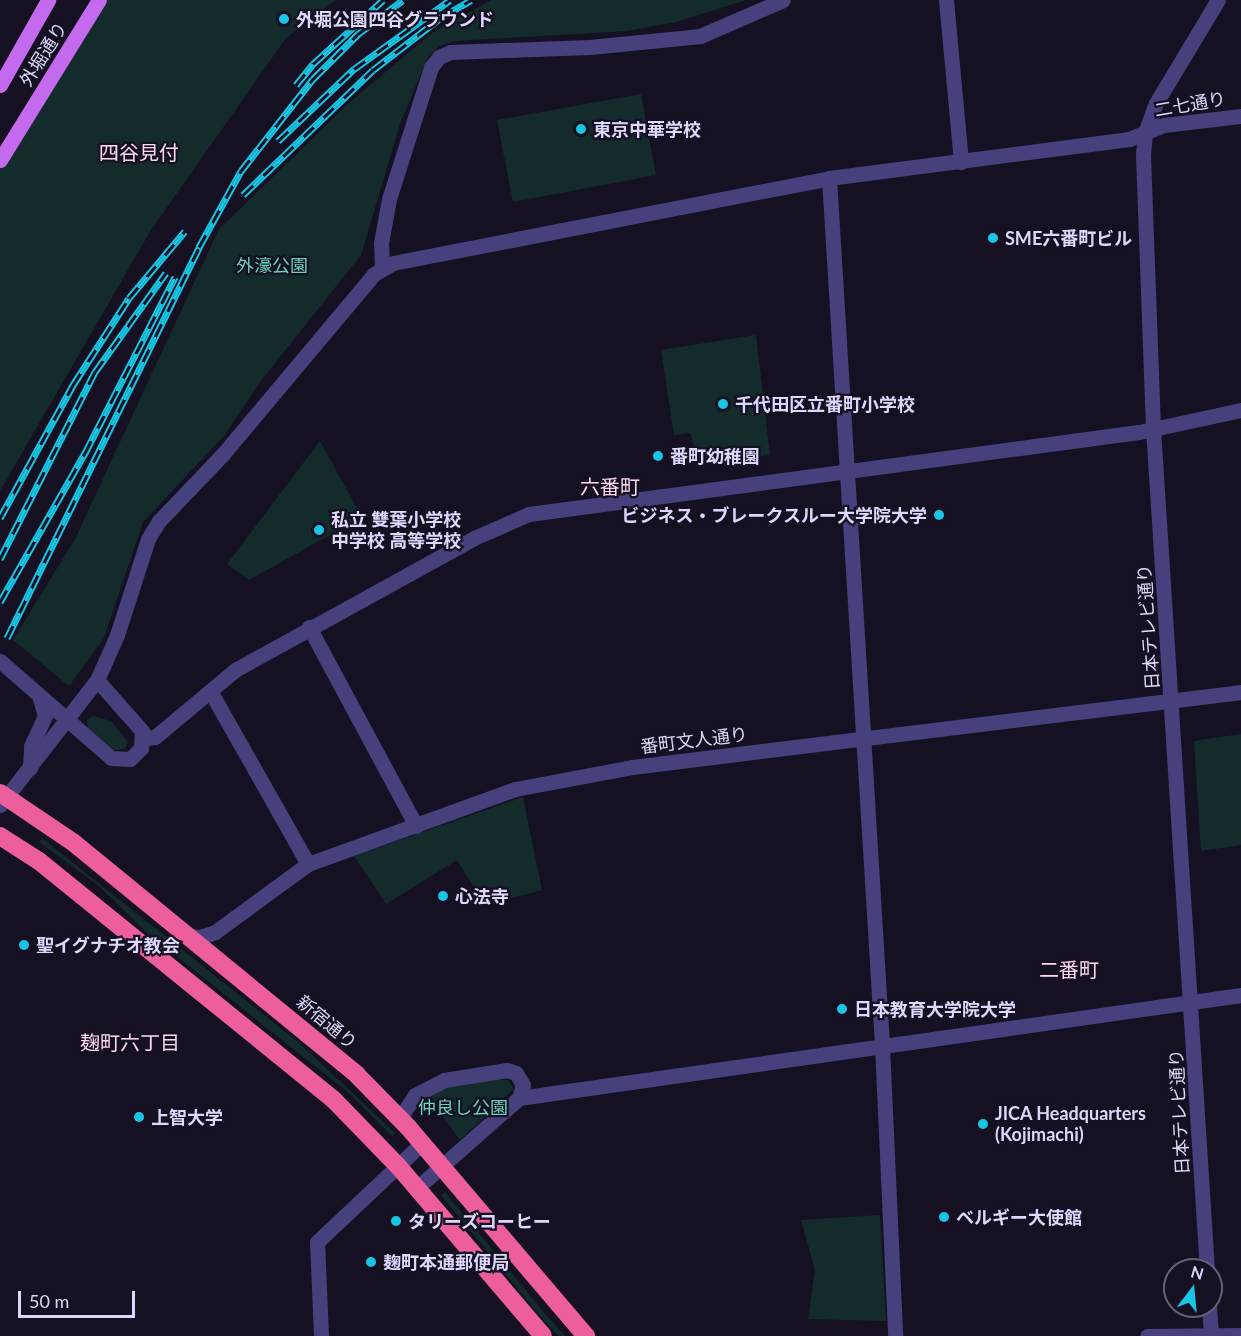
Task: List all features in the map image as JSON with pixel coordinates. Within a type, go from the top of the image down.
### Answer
[{"type":"highway","name":"新宿通り","points":[[2,798],[74,843],[315,1039],[400,1118],[583,1334]]},
{"type":"highway","points":[[0,836],[39,861],[280,1053],[333,1099],[398,1166],[543,1336]]},
{"type":"main road","name":"外堀通り","points":[[0,85],[48,0]]},
{"type":"main road","name":"外堀通り","points":[[0,160],[99,0]]},
{"type":"street","points":[[2,798],[30,768],[97,680],[117,635],[148,539],[159,521],[223,454],[382,268],[381,243],[389,199],[431,67],[439,57],[451,52],[590,47],[700,36],[783,0]]},
{"type":"street","points":[[946,0],[961,162]]},
{"type":"street","name":"日本テレビ通り","points":[[1206,1258],[1173,701],[1153,428],[1145,133],[1156,103],[1218,0]]},
{"type":"street","name":"二七通り","points":[[382,268],[427,255],[829,178],[1129,139],[1164,125],[1241,116]]},
{"type":"street","points":[[829,178],[882,1045],[895,1336]]},
{"type":"street","points":[[142,739],[155,737],[235,670],[309,627],[474,538],[529,514],[1153,428],[1241,410]]},
{"type":"street","points":[[309,627],[416,826]]},
{"type":"street","points":[[4,664],[67,721],[117,760],[137,755],[142,739],[138,723],[97,680]]},
{"type":"street","name":"番町文人通り","points":[[188,936],[200,937],[215,932],[308,864],[527,787],[632,767],[1241,692]]},
{"type":"street","points":[[207,694],[213,696],[308,864]]},
{"type":"street","points":[[30,768],[32,746],[45,716],[40,698]]},
{"type":"street","points":[[519,1098],[1241,994]]},
{"type":"street","points":[[400,1118],[415,1095],[444,1080],[507,1070],[520,1078],[523,1091],[519,1098],[417,1188]]},
{"type":"street","points":[[321,1336],[317,1242],[422,1143]]},
{"type":"street","points":[[1210,1318],[1211,1336]]},
{"type":"street","points":[[1147,1336],[1241,1335]]},
{"type":"green space","points":[[105,0],[336,0],[286,38],[151,230],[0,491],[0,160]]},
{"type":"green space","name":"外濠公園","points":[[491,0],[746,0],[676,22],[627,31],[455,41],[439,46],[427,59],[400,124],[361,255],[260,382],[224,436],[143,522],[104,638],[69,686],[13,640],[75,539],[219,229],[350,102],[432,33]]},
{"type":"green space","points":[[641,94],[656,175],[513,202],[497,120]]},
{"type":"green space","points":[[756,335],[770,455],[700,464],[690,433],[674,435],[661,350]]},
{"type":"green space","points":[[320,441],[362,517],[249,580],[227,564]]},
{"type":"green space","points":[[93,716],[111,721],[128,742],[125,749],[114,750],[88,728],[87,720]]},
{"type":"green space","points":[[1241,734],[1241,845],[1201,851],[1194,741]]},
{"type":"green space","points":[[523,797],[542,890],[485,905],[457,860],[386,904],[354,856]]},
{"type":"green space","points":[[42,838],[298,1042],[395,1133],[392,1136],[349,1093],[146,932],[99,886],[39,842]]},
{"type":"green space","name":"仲良し公園","points":[[491,1080],[508,1080],[514,1089],[460,1140],[428,1096],[437,1089]]},
{"type":"green space","points":[[445,1192],[565,1336],[559,1336],[541,1317],[441,1195]]},
{"type":"green space","points":[[880,1215],[886,1321],[808,1319],[815,1270],[801,1220]]},
{"type":"railway","points":[[296,85],[313,64],[383,0]]},
{"type":"railway","points":[[7,638],[199,247],[241,171],[313,79],[358,34],[403,0]]},
{"type":"railway","points":[[278,141],[354,69],[450,0]]},
{"type":"railway","points":[[243,195],[373,70],[440,18],[471,0]]},
{"type":"railway","points":[[0,518],[73,385],[129,298],[185,231]]},
{"type":"railway","points":[[0,559],[95,372],[166,273]]},
{"type":"railway","points":[[0,602],[85,453],[175,277]]},
{"type":"place","name":"外堀公園四谷グラウンド","points":[[284,19]]},
{"type":"place","name":"東京中華学校","points":[[581,129]]},
{"type":"place","name":"SME六番町ビル","points":[[993,238]]},
{"type":"place","name":"千代田区立番町小学校","points":[[723,404]]},
{"type":"place","name":"番町幼稚園","points":[[658,456]]},
{"type":"place","name":"ビジネス・ブレークスルー大学院大学","points":[[939,515]]},
{"type":"place","name":"私立 雙葉小学校 中学校 高等学校","points":[[319,530]]},
{"type":"place","name":"心法寺","points":[[443,896]]},
{"type":"place","name":"聖イグナチオ教会","points":[[24,945]]},
{"type":"place","name":"日本教育大学院大学","points":[[842,1009]]},
{"type":"place","name":"上智大学","points":[[139,1117]]},
{"type":"place","name":"JICA Headquarters (Kojimachi)","points":[[983,1124]]},
{"type":"place","name":"ベルギー大使館","points":[[944,1217]]},
{"type":"place","name":"タリーズコーヒー","points":[[396,1221]]},
{"type":"place","name":"麹町本通郵便局","points":[[371,1262]]},
{"type":"district","name":"四谷見付","points":[[139,152]]},
{"type":"district","name":"六番町","points":[[610,486]]},
{"type":"district","name":"二番町","points":[[1069,969]]},
{"type":"district","name":"麹町六丁目","points":[[130,1042]]}]
